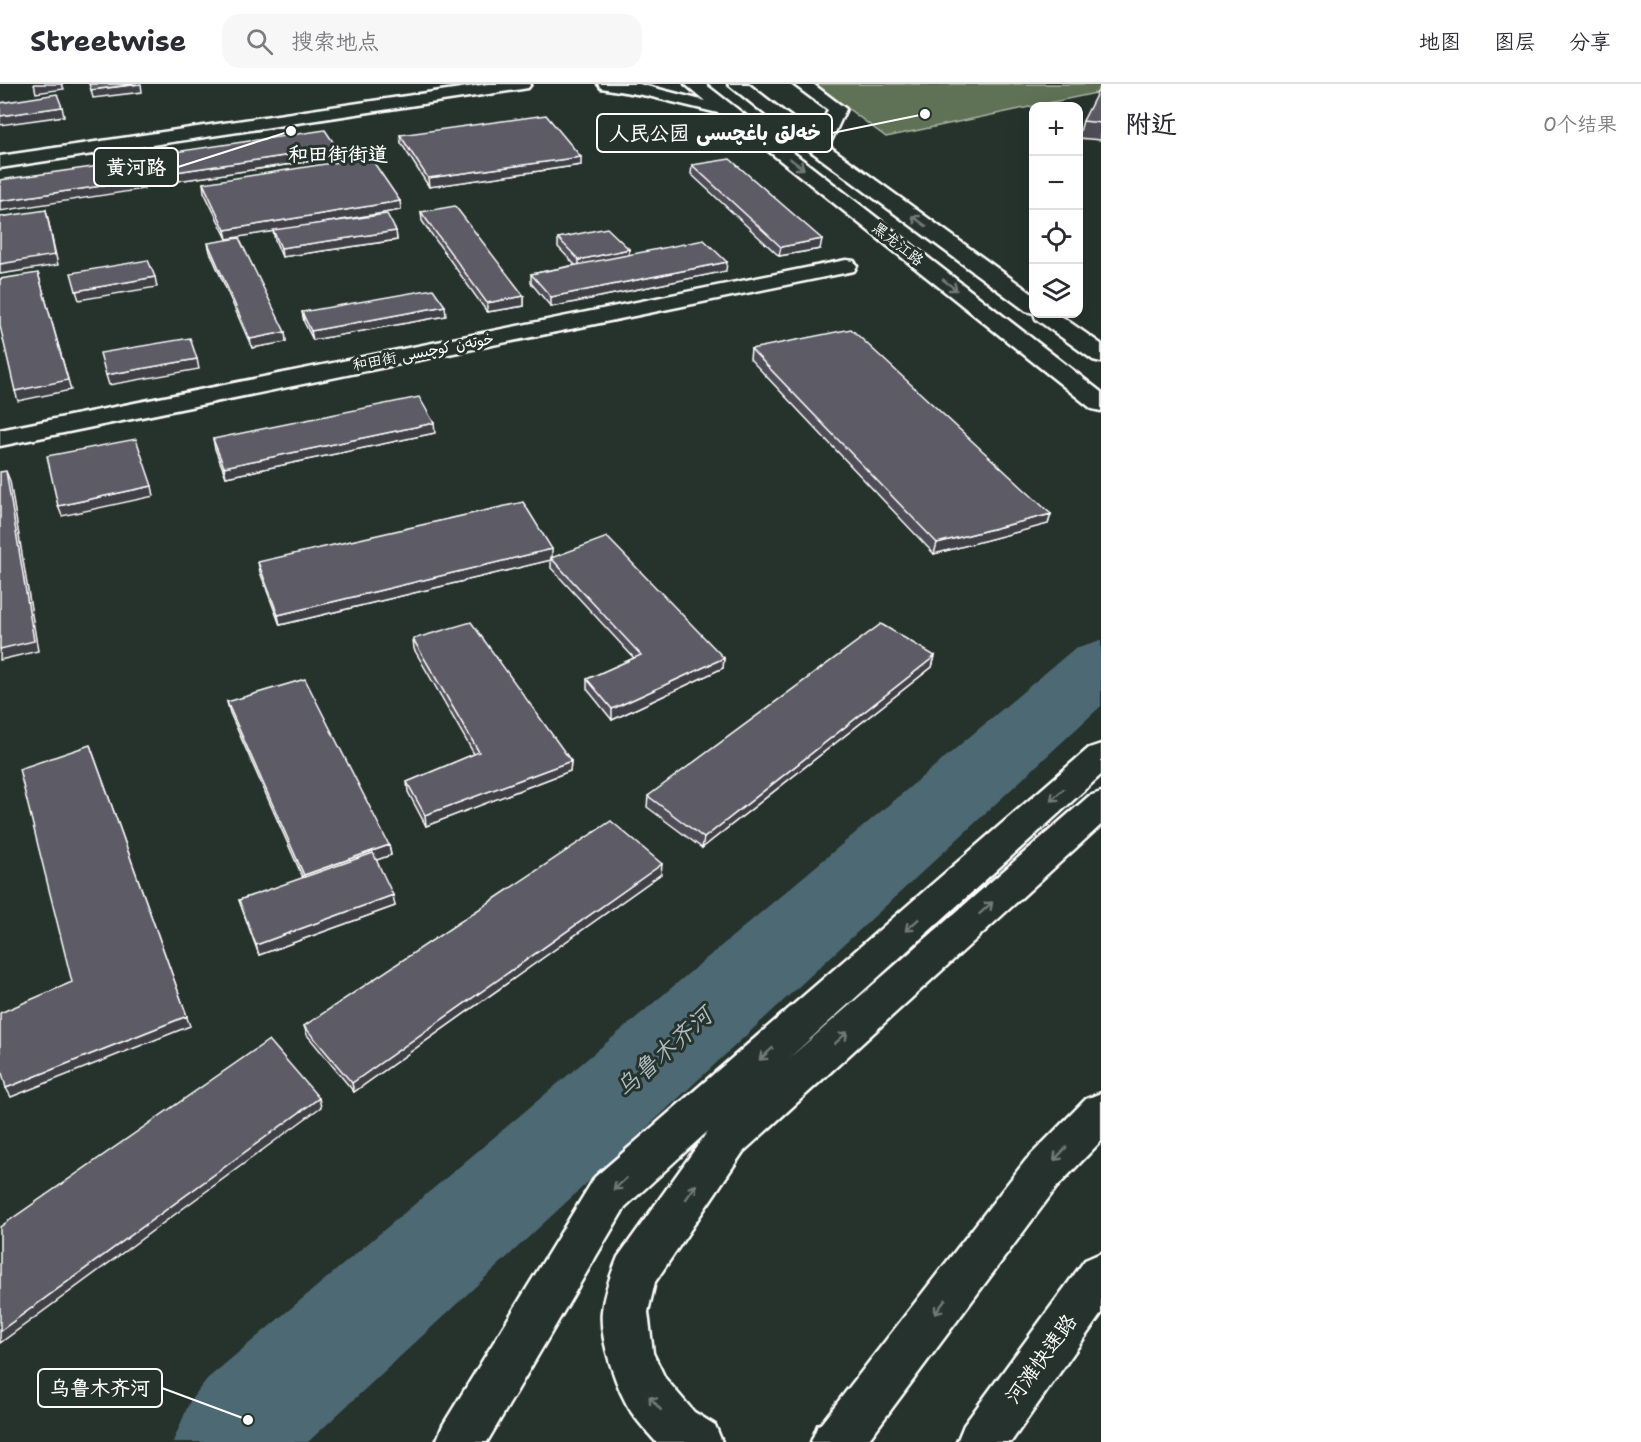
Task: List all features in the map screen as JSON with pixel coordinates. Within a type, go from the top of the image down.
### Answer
[{"type":"main road","points":[[0,148],[442,84]]},
{"type":"main road","points":[[0,162],[522,84]]},
{"type":"main road","points":[[606,84],[650,91],[734,115]]},
{"type":"main road","name":"黑龙江路","points":[[694,84],[1101,404]]},
{"type":"main road","name":"黑龙江路","points":[[737,84],[819,148],[1029,302]]},
{"type":"main road","points":[[802,84],[837,109],[819,148]]},
{"type":"main road","name":"和田街 خوتەن كوچىسى","points":[[0,438],[846,266]]},
{"type":"main road","points":[[1049,318],[1101,356]]},
{"type":"main road","points":[[460,1442],[610,1192],[1101,756]]},
{"type":"main road","points":[[698,1442],[677,1429],[648,1395],[630,1354],[625,1312],[634,1273],[728,1138],[1101,805]]},
{"type":"main road","points":[[837,1441],[1041,1174],[1101,1112]]},
{"type":"main road","name":"河滩快速路","points":[[981,1442],[1101,1276]]},
{"type":"green space","points":[[815,84],[1101,84],[1101,92],[1053,102],[1029,102],[1029,107],[886,137]]},
{"type":"building","points":[[89,84],[137,84],[91,90]]},
{"type":"building","points":[[1101,88],[1101,123],[1083,121]]},
{"type":"building","points":[[57,94],[62,107],[0,116],[0,103]]},
{"type":"building","points":[[546,115],[581,157],[428,178],[400,135]]},
{"type":"building","points":[[325,130],[337,148],[169,173],[161,154]]},
{"type":"building","points":[[370,157],[400,201],[225,230],[203,183]]},
{"type":"building","points":[[730,159],[822,239],[781,247],[692,165]]},
{"type":"building","points":[[135,161],[142,180],[0,201],[0,180]]},
{"type":"building","points":[[455,206],[524,296],[487,303],[421,212]]},
{"type":"building","points":[[46,210],[55,255],[0,264],[0,217]]},
{"type":"building","points":[[387,214],[396,231],[281,248],[273,230]]},
{"type":"building","points":[[607,228],[629,249],[579,260],[558,238]]},
{"type":"building","points":[[239,238],[285,332],[250,339],[208,243]]},
{"type":"building","points":[[704,240],[727,262],[551,297],[531,274]]},
{"type":"building","points":[[148,260],[155,277],[76,291],[71,273]]},
{"type":"building","points":[[38,273],[68,380],[15,391],[0,326],[0,279]]},
{"type":"building","points":[[433,289],[445,306],[311,331],[302,312]]},
{"type":"building","points":[[851,329],[1051,514],[937,543],[751,349]]},
{"type":"building","points":[[190,338],[197,359],[106,375],[100,353]]},
{"type":"building","points":[[419,397],[434,423],[224,467],[213,439]]},
{"type":"building","points":[[136,439],[152,486],[58,506],[47,456]]},
{"type":"building","points":[[6,471],[34,641],[0,649],[0,472]]},
{"type":"building","points":[[523,502],[552,549],[278,615],[258,562]]},
{"type":"building","points":[[607,537],[724,658],[612,709],[587,679],[641,655],[551,558]]},
{"type":"building","points":[[471,622],[571,761],[425,815],[407,782],[479,752],[413,639]]},
{"type":"building","points":[[881,624],[935,656],[704,838],[648,796]]},
{"type":"building","points":[[305,679],[389,845],[304,875],[227,702]]},
{"type":"building","points":[[90,745],[187,1016],[6,1088],[0,1065],[0,1013],[72,982],[19,769]]},
{"type":"building","points":[[611,821],[662,864],[352,1083],[304,1026]]},
{"type":"building","points":[[373,853],[393,895],[256,945],[239,900]]},
{"type":"building","points":[[269,1040],[319,1098],[0,1331],[0,1227]]},
{"type":"waterway","name":"乌鲁木齐河","points":[[231,1442],[248,1420],[1101,665]]},
{"type":"place","name":"人民公园 خەلق باغچىسى","points":[[925,114]]},
{"type":"place","name":"黄河路","points":[[291,131]]},
{"type":"place","name":"乌鲁木齐河","points":[[248,1420]]},
{"type":"district","name":"和田街街道","points":[[338,154]]}]
